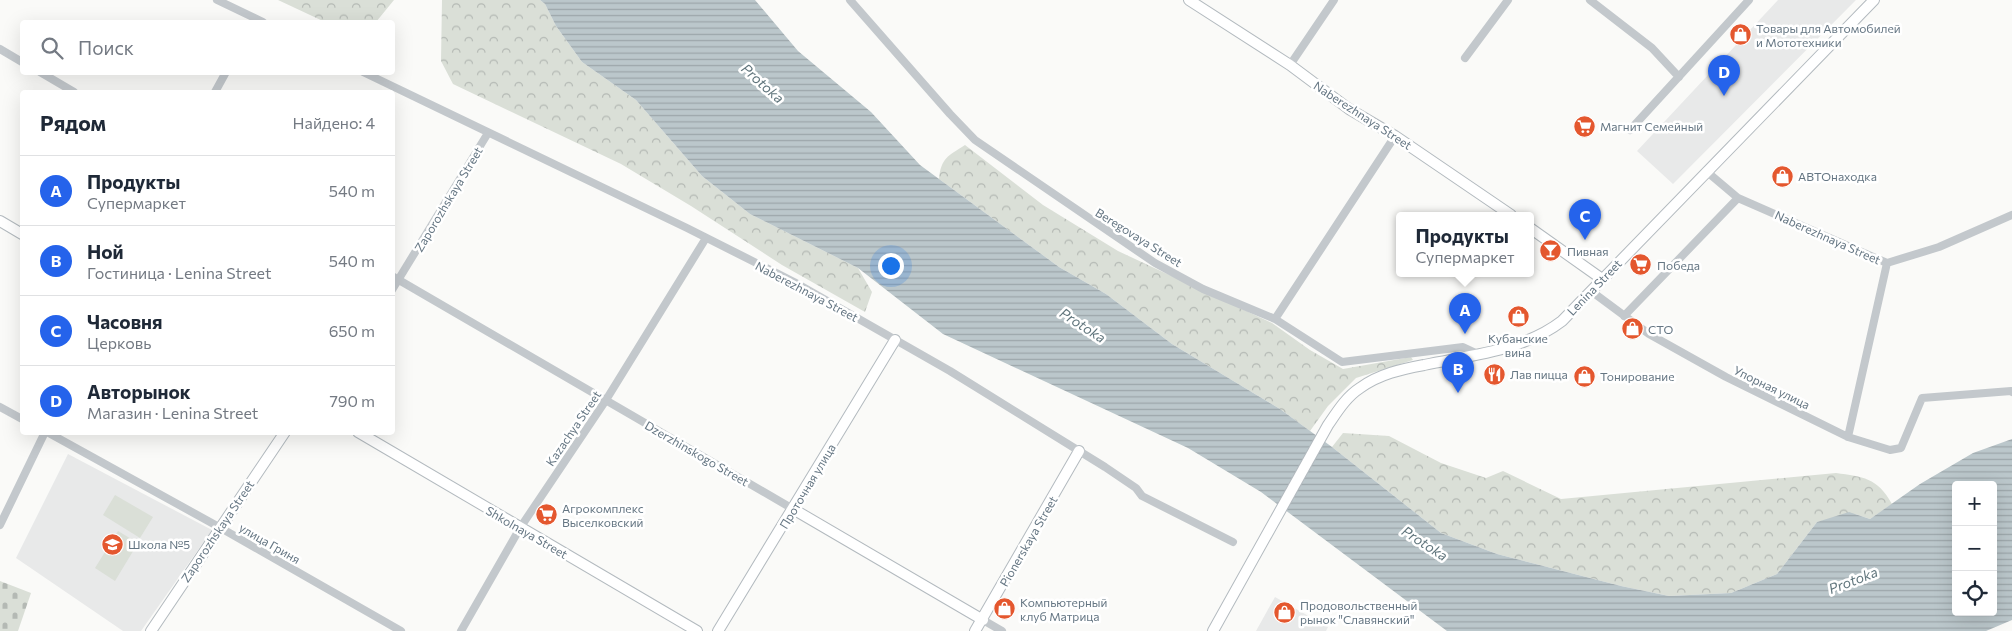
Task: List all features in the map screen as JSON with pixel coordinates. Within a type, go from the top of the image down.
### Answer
[{"type":"street","points":[[217,0],[256,20]]},
{"type":"street","name":"Beregovaya Street","points":[[850,0],[950,114],[976,140],[1155,263],[1203,289],[1275,319],[1342,362],[1464,347],[1478,354]]},
{"type":"street","name":"Naberezhnaya Street","points":[[1189,0],[1290,65],[1350,109],[1395,136],[1507,212]]},
{"type":"street","points":[[1290,65],[1334,0]]},
{"type":"street","points":[[1465,58],[1508,0]]},
{"type":"street","points":[[1630,130],[1749,0]]},
{"type":"street","name":"Lenina Street","points":[[1213,631],[1328,425],[1344,402],[1359,388],[1372,380],[1399,370],[1519,344],[1548,331],[1562,321],[1874,0]]},
{"type":"street","points":[[1595,2],[1652,48],[1679,77]]},
{"type":"street","points":[[0,49],[20,61]]},
{"type":"street","points":[[45,75],[71,90]]},
{"type":"street","points":[[216,90],[224,75]]},
{"type":"street","name":"Naberezhnaya Street","points":[[369,75],[794,282],[950,371],[1136,488],[1142,496],[1233,542]]},
{"type":"street","name":"Zaporozhskaya Street","points":[[395,286],[488,133]]},
{"type":"street","points":[[1275,319],[1395,136]]},
{"type":"street","name":"Naberezhnaya Street","points":[[1706,171],[1738,198],[1887,263],[1939,247],[2012,215]]},
{"type":"street","points":[[1624,316],[1738,198]]},
{"type":"street","points":[[0,221],[20,233]]},
{"type":"street","points":[[1534,231],[1602,279]]},
{"type":"street","name":"Kazachya Street","points":[[461,631],[520,528],[606,400],[706,238]]},
{"type":"street","points":[[1848,436],[1887,263]]},
{"type":"street","name":"Dzerzhinskogo Street","points":[[395,278],[1002,631]]},
{"type":"street","name":"Упорная улица","points":[[1591,291],[1649,334],[1726,377],[1848,436],[1890,450],[1901,448],[1922,398],[2012,392]]},
{"type":"street","name":"Проточная улица","points":[[718,631],[895,340]]},
{"type":"street","points":[[0,407],[20,418]]},
{"type":"street","points":[[0,525],[45,435]]},
{"type":"street","name":"улица Гриня","points":[[51,435],[220,527],[401,631]]},
{"type":"street","name":"Zaporozhskaya Street","points":[[151,631],[283,435]]},
{"type":"street","name":"Shkolnaya Street","points":[[363,435],[697,631]]},
{"type":"street","name":"Pionerskaya Street","points":[[975,631],[1079,451]]},
{"type":"shaded area","points":[[1778,0],[1856,0],[1673,184],[1637,151]]},
{"type":"shaded area","name":"Школа №5","points":[[68,454],[212,530],[141,631],[123,631],[16,558]]},
{"type":"shaded area","name":"Продовольственный рынок \"Славянский\"","points":[[1275,597],[1328,627],[1326,631],[1256,631]]},
{"type":"green space","points":[[278,0],[394,0],[378,20],[321,20]]},
{"type":"green space","points":[[442,0],[540,0],[545,4],[556,26],[582,62],[636,100],[702,176],[750,214],[858,268],[872,292],[865,312],[782,265],[691,206],[621,164],[453,84],[441,61]]},
{"type":"green space","points":[[965,145],[1043,205],[1118,251],[1272,323],[1310,350],[1343,369],[1411,357],[1413,360],[1356,378],[1328,406],[1310,431],[1280,409],[1172,344],[1106,294],[1059,267],[939,179],[946,158]]},
{"type":"green space","points":[[1343,433],[1389,436],[1441,463],[1486,478],[1503,471],[1561,499],[1836,473],[1862,477],[1875,483],[1881,488],[1892,504],[1870,519],[1855,514],[1817,522],[1777,574],[1731,593],[1669,596],[1621,586],[1497,554],[1441,533],[1332,447]]},
{"type":"green space","points":[[115,495],[153,517],[140,538],[103,515]]},
{"type":"green space","points":[[118,531],[138,543],[115,581],[95,568]]},
{"type":"green space","points":[[0,581],[31,593],[18,631],[0,631]]},
{"type":"water","name":"Protoka","points":[[540,0],[755,0],[798,51],[871,112],[920,165],[1059,267],[1106,294],[1172,344],[1280,409],[1332,447],[1441,533],[1497,554],[1621,586],[1669,596],[1731,593],[1777,574],[1817,522],[1849,512],[1870,519],[1920,484],[1973,453],[2012,439],[2012,620],[1986,631],[1447,631],[1261,492],[1188,448],[943,334],[858,268],[750,214],[702,176],[636,100],[582,62],[556,26],[545,4]]},
{"type":"place","name":"Товары для Автомобилей и Мототехники","points":[[1740,35]]},
{"type":"place","name":"Авторынок","points":[[1724,96]]},
{"type":"place","name":"Магнит Семейный","points":[[1584,126]]},
{"type":"place","name":"АВТОнаходка","points":[[1782,176]]},
{"type":"place","name":"Часовня","points":[[1585,240]]},
{"type":"place","name":"Пивная","points":[[1551,251]]},
{"type":"place","name":"Победа","points":[[1641,265]]},
{"type":"place","name":"Кубанские вина","points":[[1518,317]]},
{"type":"place","name":"СТО","points":[[1632,329]]},
{"type":"place","name":"Продукты","points":[[1465,334]]},
{"type":"place","name":"Лав пицца","points":[[1494,374]]},
{"type":"place","name":"Тонирование","points":[[1584,376]]},
{"type":"place","name":"Ной","points":[[1458,393]]},
{"type":"place","name":"Агрокомплекс Выселковский","points":[[546,515]]},
{"type":"place","name":"Школа №5","points":[[112,544]]},
{"type":"place","name":"Компьютерный клуб Матрица","points":[[1004,609]]},
{"type":"place","name":"Продовольственный рынок \"Славянский\"","points":[[1284,612]]}]
